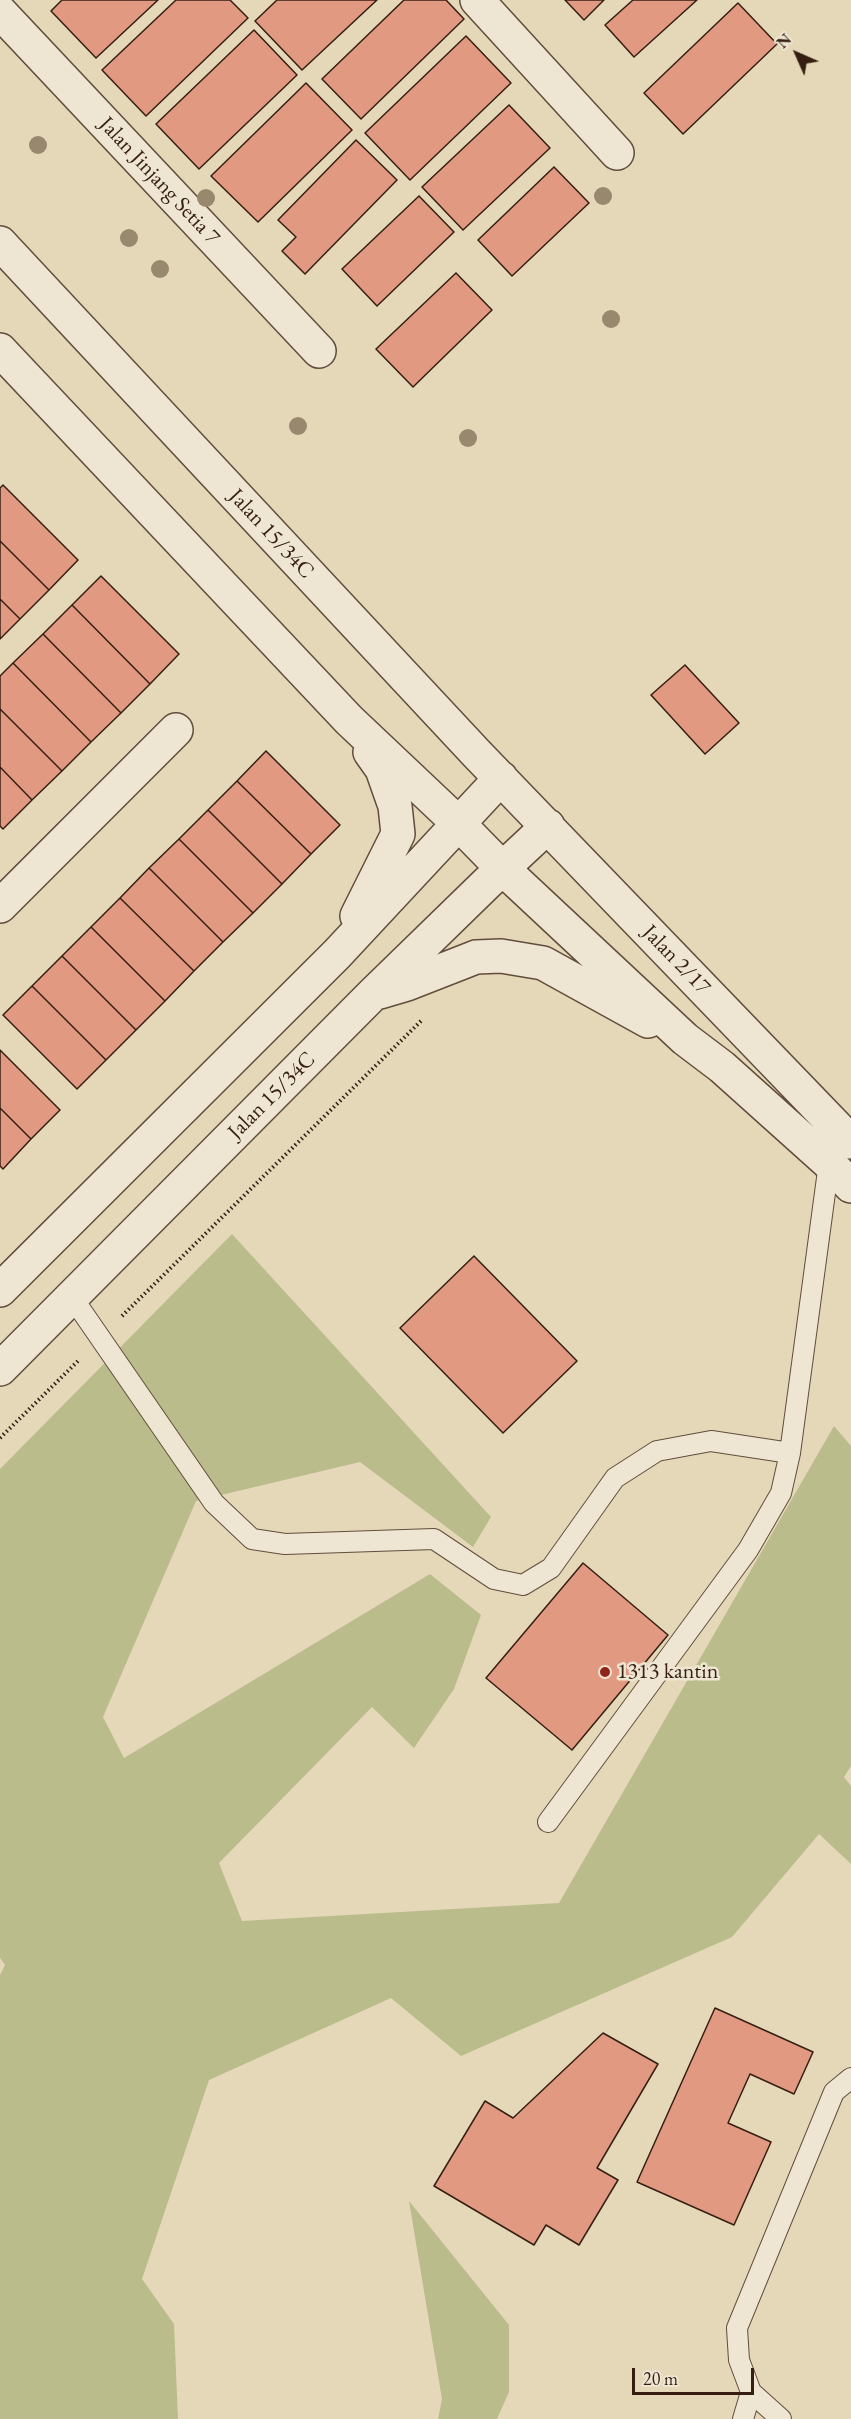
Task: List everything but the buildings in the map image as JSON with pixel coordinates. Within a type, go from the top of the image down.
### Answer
[{"type":"street","points":[[477,0],[617,153]]},
{"type":"street","name":"Jalan Jinjang Setia 7","points":[[0,12],[319,351]]},
{"type":"street","name":"Jalan 15/34C","points":[[0,243],[501,778]]},
{"type":"street","points":[[0,350],[349,720],[502,868],[685,1039],[844,1163]]},
{"type":"street","points":[[337,954],[387,860],[398,834],[395,806],[382,769],[349,720]]},
{"type":"street","points":[[0,906],[176,730]]},
{"type":"street","points":[[0,1290],[337,954],[501,778]]},
{"type":"street","name":"Jalan 2/17","points":[[501,778],[548,826],[844,1163]]},
{"type":"street","name":"Jalan 15/34C","points":[[0,1369],[374,993],[548,826]]},
{"type":"street","points":[[374,993],[407,984],[476,957],[512,958],[543,963],[627,1010],[685,1039]]},
{"type":"lane","points":[[548,1822],[748,1550],[781,1493],[844,1163]]},
{"type":"lane","points":[[72,1297],[214,1503],[252,1539],[285,1544],[434,1539],[494,1578],[523,1585],[551,1568],[615,1478],[657,1451],[711,1441],[790,1453]]},
{"type":"lane","points":[[781,2419],[751,2392],[740,2360],[737,2328],[834,2092],[851,2078]]},
{"type":"lane","points":[[743,2419],[751,2392]]},
{"type":"path","points":[[0,1438],[426,1016]]},
{"type":"green space","points":[[232,1234],[491,1517],[473,1547],[360,1462],[196,1501],[103,1717],[124,1758],[430,1574],[481,1615],[454,1689],[414,1748],[372,1707],[219,1863],[242,1921],[559,1903],[834,1426],[851,1446],[851,1766],[844,1777],[851,1786],[851,1864],[819,1834],[732,1937],[461,2056],[391,1998],[209,2080],[142,2279],[174,2324],[178,2419],[0,2419],[0,1975],[5,1965],[0,1958],[0,1469]]},
{"type":"green space","points":[[409,2201],[509,2325],[509,2392],[497,2419],[438,2419],[442,2399]]},
{"type":"place","name":"1313 kantin","points":[[605,1672]]}]
